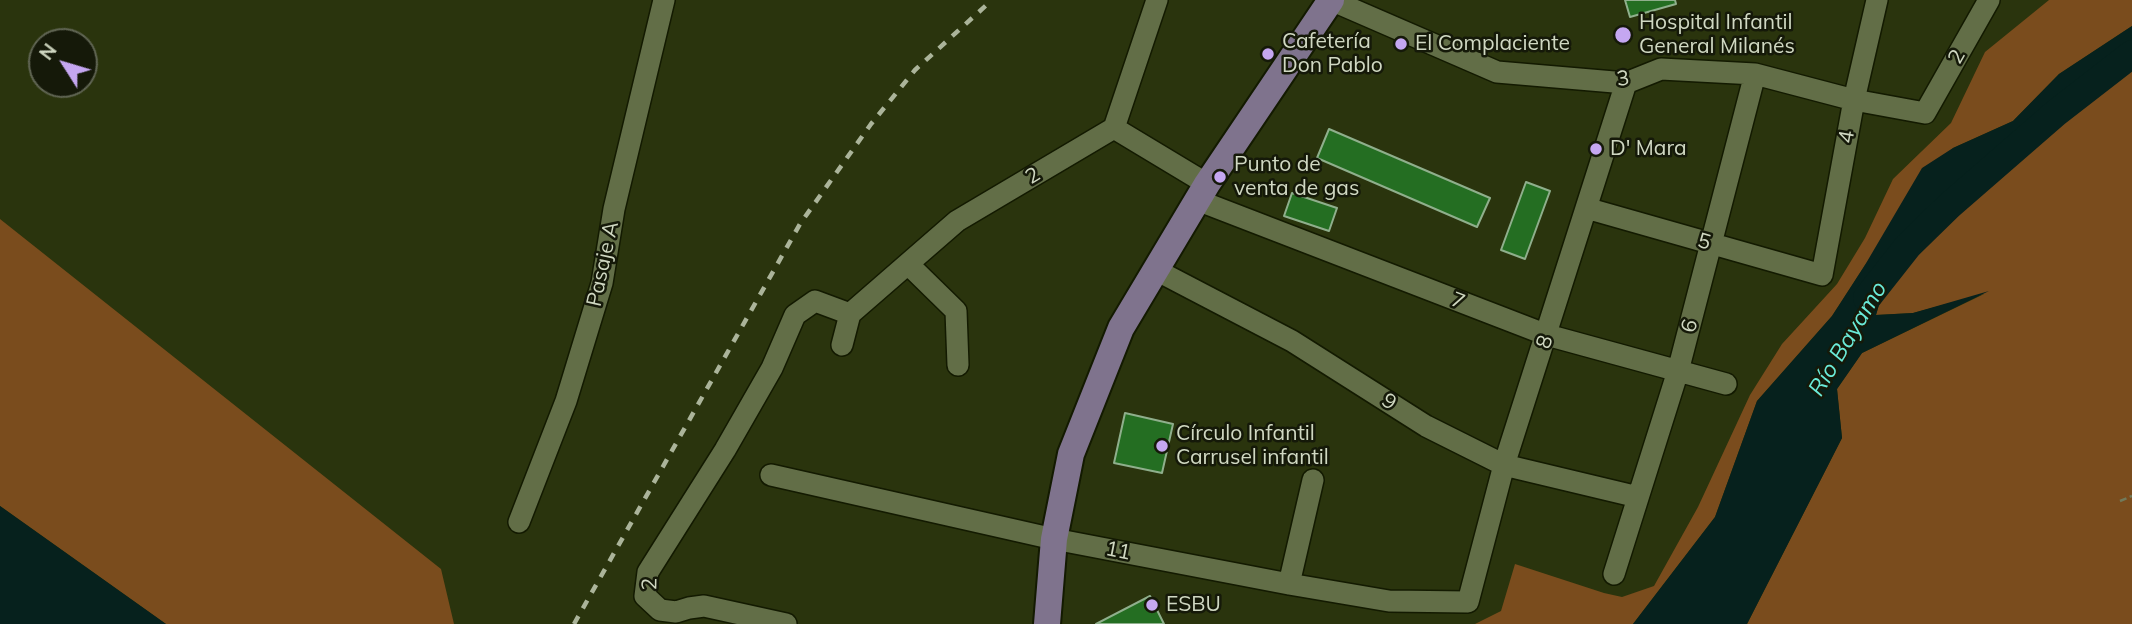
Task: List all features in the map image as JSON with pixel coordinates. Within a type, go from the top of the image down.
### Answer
[{"type":"main road","points":[[1047,624],[1054,539],[1071,454],[1121,328],[1202,192],[1331,0]]},
{"type":"street","name":"Pasaje A","points":[[519,522],[566,401],[602,283],[614,209],[664,0]]},
{"type":"street","points":[[1114,128],[1157,0]]},
{"type":"street","name":"3","points":[[1331,0],[1497,72],[1626,83],[1661,69],[1755,74],[1854,100],[1925,113]]},
{"type":"street","name":"4","points":[[1822,275],[1854,100],[1877,0]]},
{"type":"street","name":"2","points":[[1925,113],[1989,0]]},
{"type":"street","name":"6","points":[[1614,574],[1678,371],[1755,74]]},
{"type":"street","name":"8","points":[[1468,602],[1504,466],[1626,83]]},
{"type":"street","name":"7","points":[[1114,128],[1202,192],[1547,335],[1726,384]]},
{"type":"street","name":"2","points":[[786,624],[704,606],[676,612],[660,611],[645,596],[648,572],[725,450],[772,368],[795,315],[815,301],[850,314],[957,221],[1114,128]]},
{"type":"street","name":"5","points":[[1586,208],[1822,275]]},
{"type":"street","points":[[908,264],[956,312],[958,365]]},
{"type":"street","name":"9","points":[[1154,270],[1292,341],[1426,426],[1504,466],[1638,497]]},
{"type":"street","points":[[842,345],[850,314]]},
{"type":"street","name":"11","points":[[771,475],[1054,539],[1289,583],[1389,601],[1468,602]]},
{"type":"street","points":[[1289,583],[1313,480]]},
{"type":"path","points":[[2120,501],[2132,496]]},
{"type":"shaded area","points":[[2049,0],[2132,0],[2132,26],[2059,74],[2013,121],[1953,148],[1865,265],[1832,316],[1757,401],[1715,517],[1633,624],[1475,624],[1501,611],[1515,564],[1622,597],[1654,586],[1698,507],[1750,395],[1782,344],[1837,284],[1865,238],[1893,179],[1951,123],[1985,52]]},
{"type":"shaded area","points":[[2132,62],[2132,624],[1747,624],[1842,438],[1837,389],[1862,353],[1984,294],[1913,313],[1876,315],[1894,253],[1954,184],[2057,101]]},
{"type":"shaded area","points":[[0,219],[441,569],[454,624],[166,624],[0,506]]},
{"type":"water","points":[[2132,26],[2132,62],[2057,101],[1954,184],[1894,253],[1876,315],[1913,313],[1989,291],[1862,353],[1837,389],[1842,438],[1747,624],[1633,624],[1715,517],[1757,401],[1832,316],[1922,168],[1953,148],[2013,121],[2059,74]]},
{"type":"water","points":[[0,506],[166,624],[0,624]]},
{"type":"building","points":[[1625,0],[1675,0],[1676,4],[1630,17]]},
{"type":"building","points":[[1329,129],[1490,198],[1477,227],[1317,158]]},
{"type":"building","points":[[1526,182],[1550,191],[1525,259],[1501,250]]},
{"type":"building","points":[[1292,193],[1337,208],[1329,231],[1284,216]]},
{"type":"building","points":[[1125,413],[1173,424],[1162,473],[1114,463]]},
{"type":"building","points":[[1150,596],[1164,624],[1096,624]]},
{"type":"waterway","name":"Río Bayamo","points":[[1867,298],[1908,246],[1949,206],[2056,113],[2132,54]]},
{"type":"railway","points":[[574,624],[800,224],[871,124],[915,70],[992,0]]},
{"type":"place","name":"Hospital Infantil General Milanés","points":[[1623,35]]},
{"type":"place","name":"El Complaciente","points":[[1401,44]]},
{"type":"place","name":"Cafetería Don Pablo","points":[[1268,54]]},
{"type":"place","name":"D' Mara","points":[[1596,149]]},
{"type":"place","name":"Punto de venta de gas","points":[[1220,177]]},
{"type":"place","name":"Círculo Infantil Carrusel infantil","points":[[1162,446]]},
{"type":"place","name":"ESBU","points":[[1152,605]]}]
